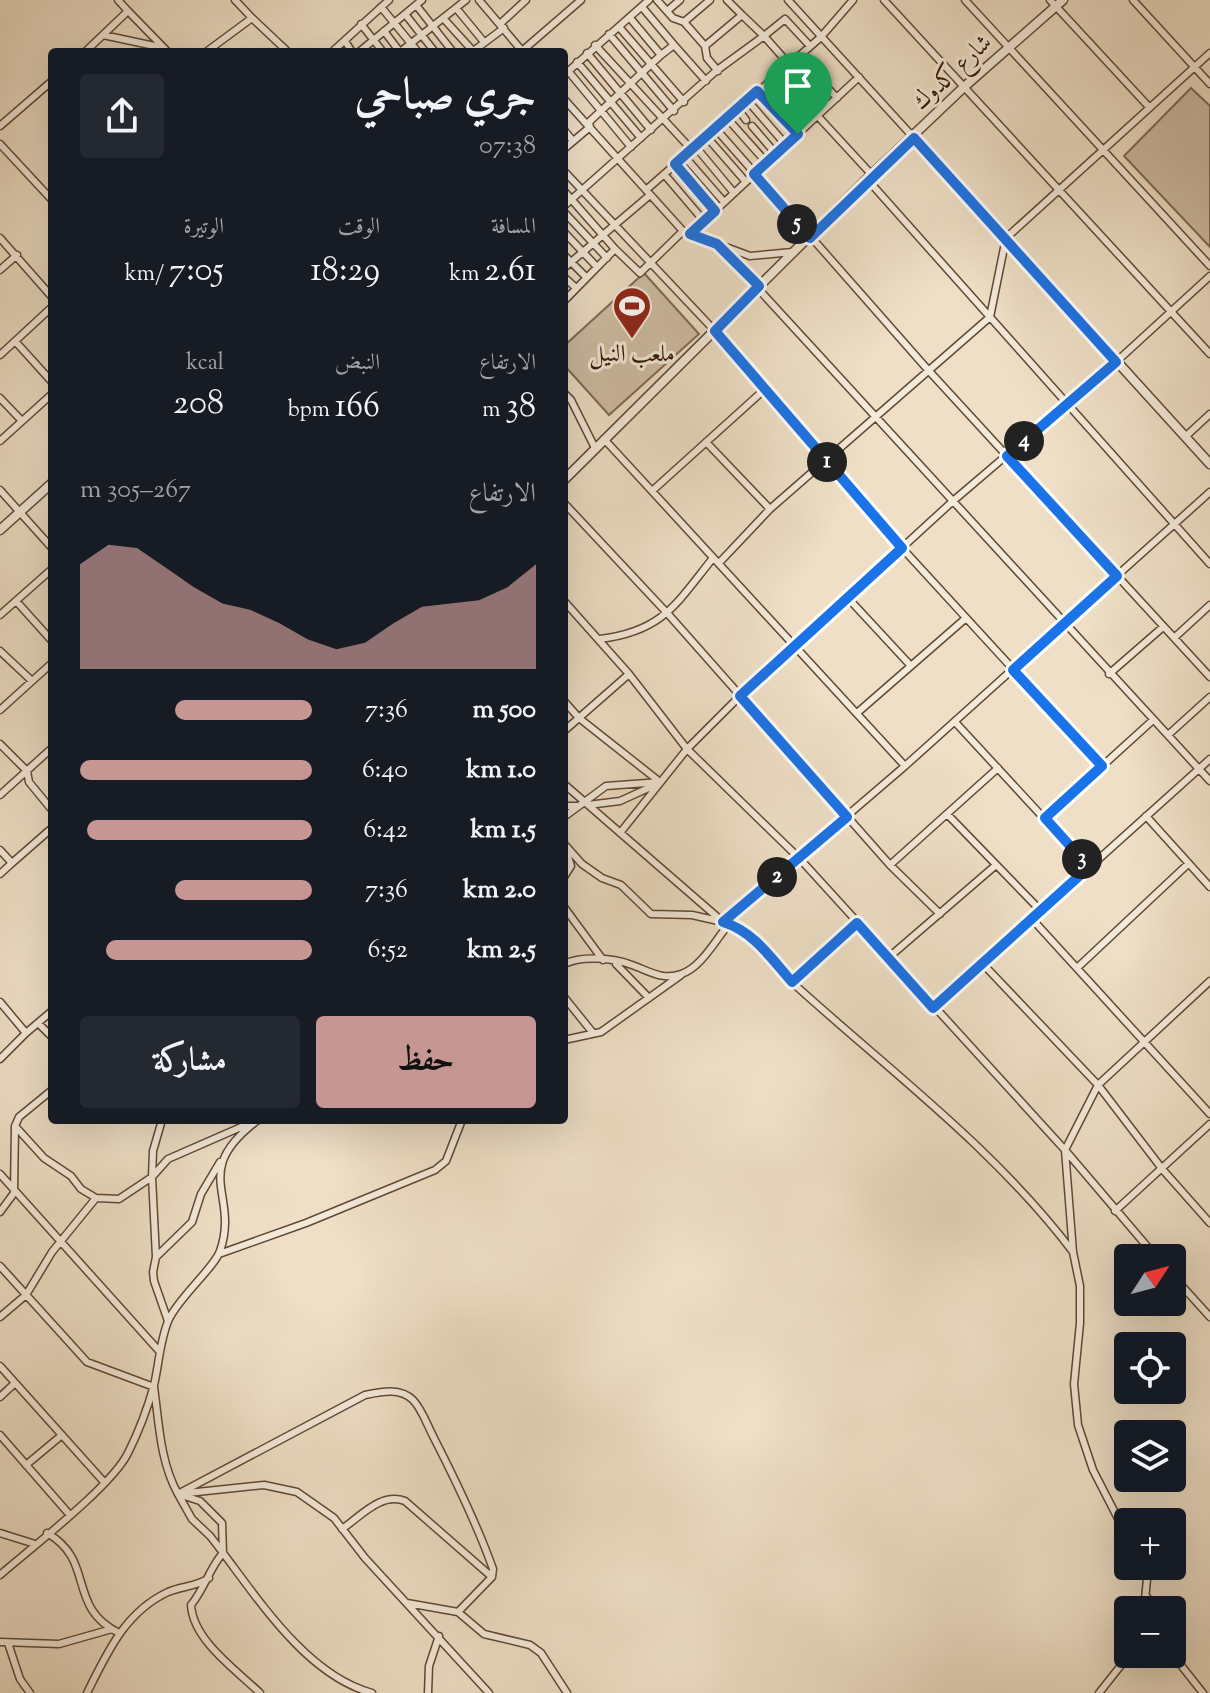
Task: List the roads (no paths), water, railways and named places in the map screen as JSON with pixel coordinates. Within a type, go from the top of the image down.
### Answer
[{"type":"street","points":[[118,0],[164,48]]},
{"type":"street","points":[[235,0],[284,48]]},
{"type":"street","points":[[337,48],[389,0]]},
{"type":"street","points":[[405,48],[466,0]]},
{"type":"street","points":[[479,0],[520,48]]},
{"type":"street","points":[[477,48],[526,0]]},
{"type":"street","points":[[525,48],[581,0]]},
{"type":"street","points":[[568,71],[649,0]]},
{"type":"street","points":[[657,0],[673,18],[684,22],[705,46],[707,58],[718,71]]},
{"type":"street","points":[[667,11],[680,0]]},
{"type":"street","points":[[684,22],[710,0]]},
{"type":"street","points":[[727,0],[764,36],[827,107]]},
{"type":"street","points":[[788,0],[1210,464]]},
{"type":"street","points":[[568,265],[614,226],[726,117],[821,37],[853,0]]},
{"type":"street","points":[[884,0],[1210,354]]},
{"type":"street","points":[[965,0],[1210,266]]},
{"type":"street","points":[[1133,0],[1210,84]]},
{"type":"street","points":[[1056,2],[1149,107]]},
{"type":"street","name":"شارع كدوك","points":[[568,476],[870,177],[1056,2]]},
{"type":"street","points":[[364,48],[419,3],[432,27],[450,48]]},
{"type":"street","points":[[381,7],[415,48]]},
{"type":"street","points":[[642,7],[706,81]]},
{"type":"street","points":[[456,8],[484,42]]},
{"type":"street","points":[[89,48],[128,11]]},
{"type":"street","points":[[405,14],[432,48]]},
{"type":"street","points":[[705,46],[742,15]]},
{"type":"street","points":[[211,48],[252,18]]},
{"type":"street","points":[[443,18],[469,48]]},
{"type":"street","points":[[630,18],[661,55]]},
{"type":"street","points":[[568,202],[706,81],[785,19],[810,46]]},
{"type":"street","points":[[361,24],[379,48]]},
{"type":"street","points":[[619,27],[684,102]]},
{"type":"street","points":[[384,31],[397,48]]},
{"type":"street","points":[[609,34],[674,111]]},
{"type":"street","points":[[103,35],[158,48]]},
{"type":"street","points":[[345,41],[349,48]]},
{"type":"street","points":[[595,45],[662,121],[693,148],[734,193]]},
{"type":"street","points":[[590,127],[589,122],[674,45]]},
{"type":"street","points":[[587,53],[651,130]]},
{"type":"street","points":[[713,558],[719,563],[770,509],[990,317],[1006,238],[1210,53]]},
{"type":"street","points":[[798,56],[837,98]]},
{"type":"street","points":[[577,62],[641,138]]},
{"type":"street","points":[[778,73],[1210,564]]},
{"type":"street","points":[[568,75],[631,147]]},
{"type":"street","points":[[568,196],[640,273],[686,232],[704,221],[859,77]]},
{"type":"street","points":[[768,82],[807,125]]},
{"type":"street","points":[[0,126],[48,84]]},
{"type":"street","points":[[757,91],[798,134]]},
{"type":"street","points":[[747,100],[786,145]]},
{"type":"street","points":[[568,105],[686,232],[750,256],[794,252]]},
{"type":"street","points":[[737,108],[776,154]]},
{"type":"street","points":[[726,117],[767,163]]},
{"type":"street","points":[[568,145],[590,127]]},
{"type":"street","points":[[715,128],[929,371],[1210,677]]},
{"type":"street","points":[[568,135],[573,141]]},
{"type":"street","points":[[706,136],[746,182]]},
{"type":"street","points":[[0,144],[48,196]]},
{"type":"street","points":[[684,156],[724,202]]},
{"type":"street","points":[[675,164],[715,211]]},
{"type":"street","points":[[664,174],[704,221]]},
{"type":"street","points":[[568,175],[715,331],[902,548],[1102,766]]},
{"type":"street","points":[[568,217],[607,258]]},
{"type":"street","points":[[568,236],[597,267]]},
{"type":"street","points":[[0,238],[48,292]]},
{"type":"street","points":[[717,244],[759,286],[1109,674],[1210,781]]},
{"type":"street","points":[[568,295],[615,249]]},
{"type":"street","points":[[0,270],[17,255]]},
{"type":"street","points":[[568,259],[586,277]]},
{"type":"street","points":[[620,833],[687,749],[740,696],[953,501],[1116,362],[1210,276]]},
{"type":"street","points":[[568,281],[576,288]]},
{"type":"street","points":[[0,355],[48,311]]},
{"type":"street","points":[[15,341],[48,378]]},
{"type":"street","points":[[652,491],[765,389]]},
{"type":"street","points":[[568,397],[595,448]]},
{"type":"street","points":[[0,398],[22,421]]},
{"type":"street","points":[[0,441],[48,398]]},
{"type":"street","points":[[1185,437],[1210,414]]},
{"type":"street","points":[[604,439],[905,766]]},
{"type":"street","points":[[706,442],[770,509]]},
{"type":"street","points":[[0,530],[48,487]]},
{"type":"street","points":[[0,490],[48,544]]},
{"type":"street","points":[[568,1039],[601,1032],[695,966],[726,923],[1210,492]]},
{"type":"street","points":[[568,507],[668,614],[890,865],[940,914]]},
{"type":"street","points":[[600,639],[650,626],[668,614],[713,558]]},
{"type":"street","points":[[0,615],[48,573]]},
{"type":"street","points":[[847,597],[911,666]]},
{"type":"street","points":[[17,602],[48,637]]},
{"type":"street","points":[[568,605],[629,674],[687,749],[800,859],[1065,1150],[1144,1244]]},
{"type":"street","points":[[1174,638],[1210,605]]},
{"type":"street","points":[[857,713],[966,618]]},
{"type":"street","points":[[1109,674],[1163,627]]},
{"type":"street","points":[[0,651],[32,681]]},
{"type":"street","points":[[0,710],[48,667]]},
{"type":"street","points":[[568,728],[629,674]]},
{"type":"street","points":[[1168,735],[1210,697]]},
{"type":"street","points":[[568,706],[579,718],[660,782]]},
{"type":"street","points":[[1045,818],[1153,720]]},
{"type":"street","points":[[955,722],[1089,867]]},
{"type":"street","points":[[0,744],[27,771],[29,782],[48,805]]},
{"type":"street","points":[[0,795],[48,752]]},
{"type":"street","points":[[933,1008],[1210,759]]},
{"type":"street","points":[[890,865],[998,768]]},
{"type":"street","points":[[568,814],[606,786],[660,782]]},
{"type":"street","points":[[568,806],[620,801],[660,782]]},
{"type":"street","points":[[568,788],[582,804],[726,923]]},
{"type":"street","points":[[947,814],[1041,911]]},
{"type":"street","points":[[1146,816],[1210,887]]},
{"type":"street","points":[[0,874],[48,832]]},
{"type":"street","points":[[568,848],[582,864],[602,878],[621,885],[651,914],[692,915],[726,923],[752,936],[792,982],[998,1166],[1046,1217],[1073,1252]]},
{"type":"street","points":[[0,850],[12,863]]},
{"type":"street","points":[[1077,968],[1188,864]]},
{"type":"street","points":[[888,958],[996,865]]},
{"type":"street","points":[[568,912],[603,960]]},
{"type":"street","points":[[1032,919],[1210,1114]]},
{"type":"street","points":[[792,982],[857,923]]},
{"type":"street","points":[[568,961],[603,960],[631,964],[665,977],[682,974]]},
{"type":"street","points":[[613,962],[649,998]]},
{"type":"street","points":[[982,963],[1098,1085],[1163,1170],[1210,1223]]},
{"type":"street","points":[[1114,1511],[1093,1470],[1078,1425],[1074,1384],[1080,1286],[1073,1252],[1065,1150],[1098,1085],[1210,981]]},
{"type":"street","points":[[0,1002],[26,1033]]},
{"type":"street","points":[[568,1002],[593,1033]]},
{"type":"street","points":[[0,1059],[48,1014]]},
{"type":"street","points":[[38,1023],[48,1033]]},
{"type":"street","points":[[0,1212],[14,1189],[15,1126],[19,1117],[48,1093]]},
{"type":"street","points":[[161,1124],[153,1151],[156,1257],[153,1272],[168,1321]]},
{"type":"street","points":[[15,1126],[44,1158],[58,1164],[81,1189],[96,1198],[119,1199],[152,1177],[168,1159],[248,1124]]},
{"type":"street","points":[[156,1257],[192,1222],[201,1194],[223,1156],[253,1124]]},
{"type":"street","points":[[219,1254],[306,1223],[435,1170],[446,1161],[460,1124]]},
{"type":"street","points":[[1115,1211],[1210,1124]]},
{"type":"street","points":[[0,1575],[104,1482],[127,1455],[154,1387],[168,1321],[180,1301],[219,1254],[224,1229],[219,1183],[223,1156]]},
{"type":"street","points":[[0,1174],[160,1352]]},
{"type":"street","points":[[0,1317],[26,1295],[61,1242],[96,1198]]},
{"type":"street","points":[[0,1266],[87,1362],[154,1387]]},
{"type":"street","points":[[1186,1291],[1210,1317]]},
{"type":"street","points":[[1202,1309],[1210,1302]]},
{"type":"street","points":[[0,1366],[104,1482]]},
{"type":"street","points":[[0,1397],[15,1383]]},
{"type":"street","points":[[154,1387],[166,1468],[192,1519],[313,1662],[346,1683],[372,1693]]},
{"type":"street","points":[[178,1494],[365,1395],[386,1391],[400,1393],[413,1400],[459,1488],[493,1569],[492,1577],[458,1612]]},
{"type":"street","points":[[0,1435],[69,1514]]},
{"type":"street","points":[[26,1465],[62,1435]]},
{"type":"street","points":[[178,1494],[264,1485],[297,1492],[334,1518],[489,1693]]},
{"type":"street","points":[[178,1494],[200,1501],[222,1523],[223,1553],[191,1605],[191,1620],[260,1693]]},
{"type":"street","points":[[342,1529],[384,1499],[405,1501],[492,1577]]},
{"type":"street","points":[[0,1533],[35,1544]]},
{"type":"street","points":[[47,1533],[72,1554],[92,1613],[116,1631]]},
{"type":"street","points":[[87,1693],[116,1631],[165,1594],[200,1584],[209,1578]]},
{"type":"street","points":[[407,1603],[458,1612],[484,1634],[530,1645],[541,1653],[567,1693]]},
{"type":"street","points":[[30,1693],[20,1679],[4,1643],[59,1644],[116,1631]]},
{"type":"street","points":[[428,1693],[429,1666],[439,1636]]},
{"type":"street","points":[[1099,1693],[1119,1668]]},
{"type":"street","points":[[1183,1668],[1203,1693]]},
{"type":"place","name":"ملعب النيل","points":[[632,340]]}]
